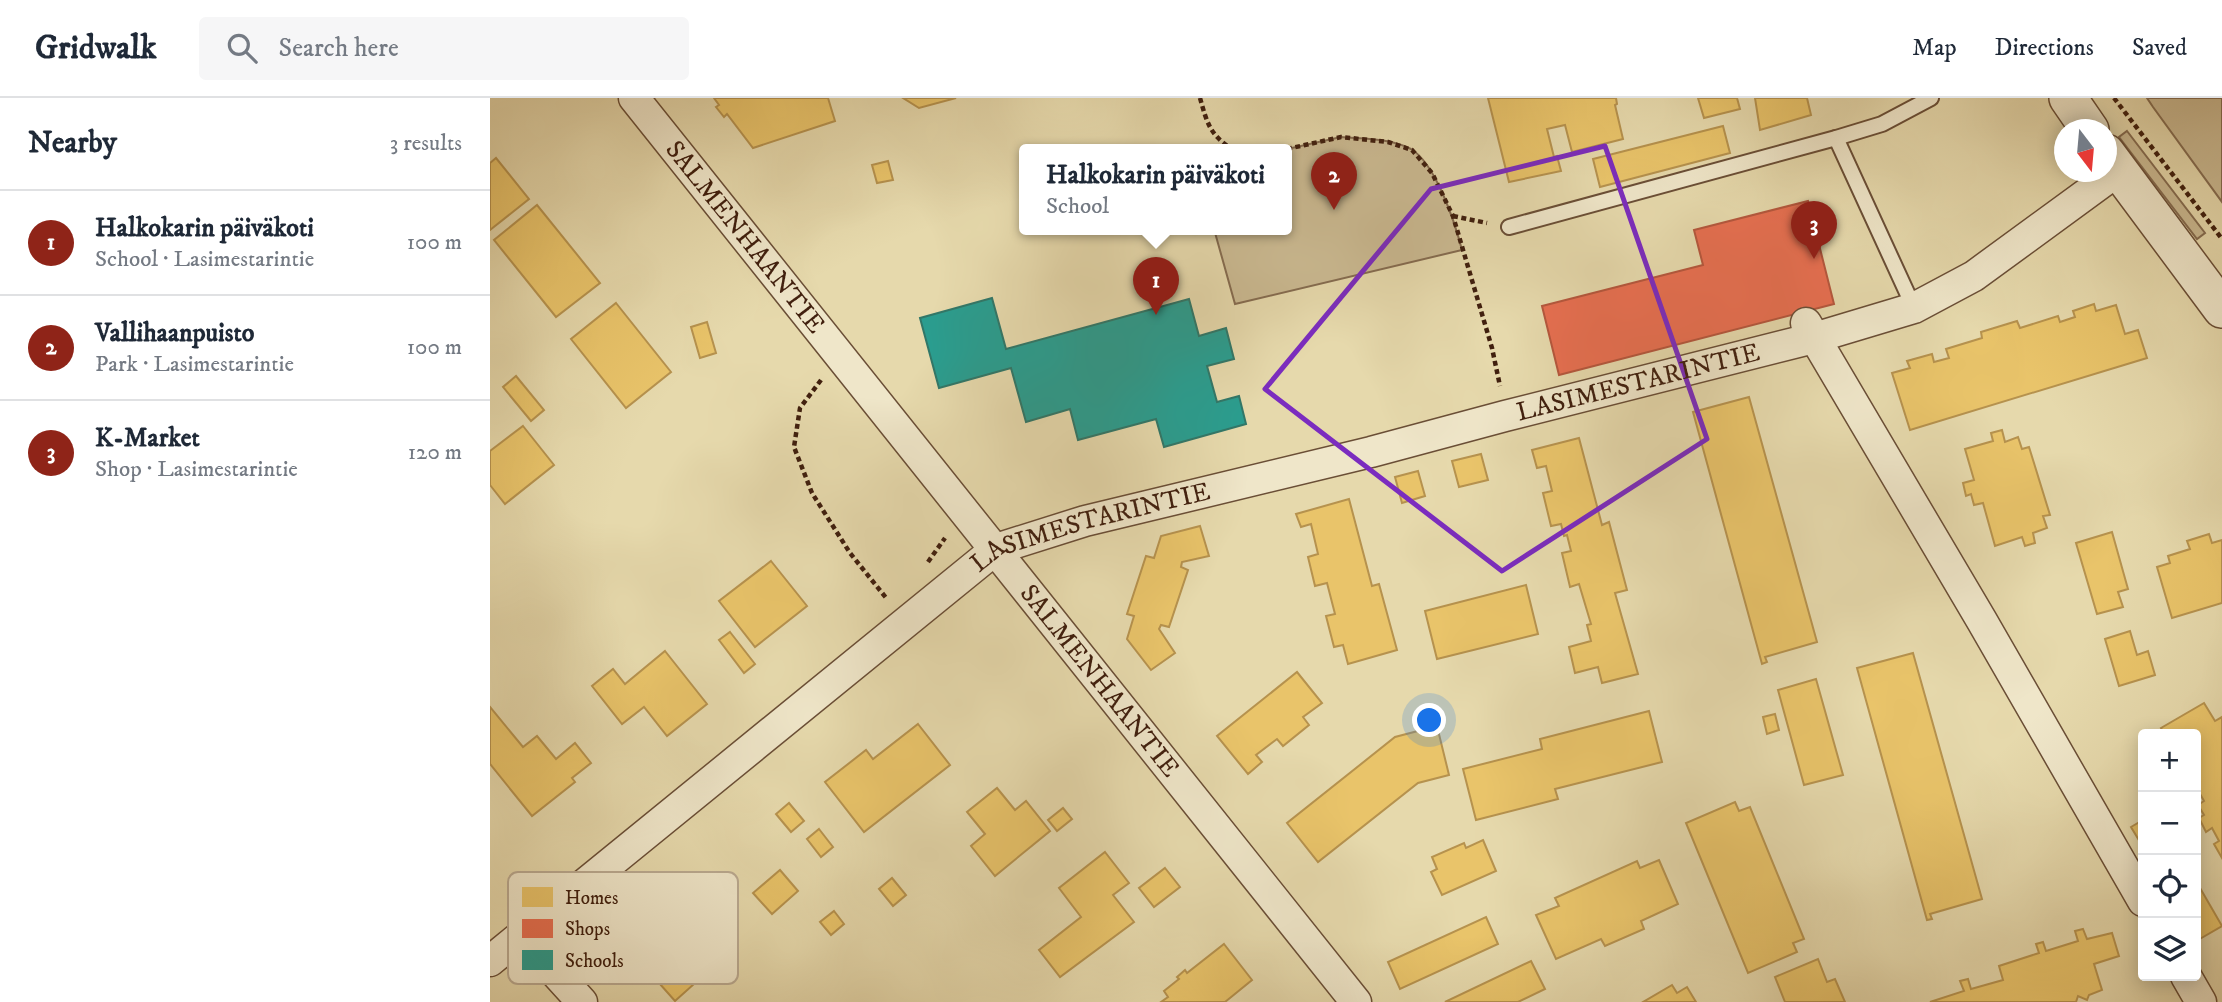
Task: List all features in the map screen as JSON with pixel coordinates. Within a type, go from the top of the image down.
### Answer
[{"type":"street","name":"SALMENHAANTIE","points":[[634,98],[1356,1002]]},
{"type":"street","points":[[2068,98],[2082,119]]},
{"type":"street","points":[[2117,166],[2222,309]]},
{"type":"street","name":"LASIMESTARINTIE","points":[[600,872],[996,549],[1085,521],[1371,453],[1810,331],[1914,308],[1983,269],[2088,182]]},
{"type":"street","points":[[1810,331],[1982,621],[2138,892]]},
{"type":"street","name":"LASIMESTARINTIE","points":[[490,961],[508,947]]},
{"type":"street","points":[[2189,981],[2201,1002]]},
{"type":"street","points":[[566,984],[582,1002]]},
{"type":"lane","points":[[1509,227],[1882,124],[1931,98]]},
{"type":"lane","points":[[1836,138],[1914,308]]},
{"type":"path","points":[[1200,98],[1205,118],[1217,139],[1224,144]]},
{"type":"path","points":[[2114,98],[2222,239]]},
{"type":"path","points":[[1292,148],[1341,137],[1388,142],[1412,150],[1432,173],[1453,216],[1492,348],[1501,392]]},
{"type":"path","points":[[1453,216],[1509,227]]},
{"type":"path","points":[[823,378],[800,408],[794,447],[812,493],[850,552],[894,608]]},
{"type":"highlighted area","points":[[1605,146],[1707,439],[1502,571],[1265,389],[1431,189]]},
{"type":"shaded area","points":[[2147,98],[2222,98],[2222,202],[2153,107]]},
{"type":"shaded area","points":[[2127,131],[2205,233],[2197,239],[2119,137]]},
{"type":"shaded area","points":[[1341,137],[1395,143],[1411,149],[1429,167],[1436,180],[1455,225],[1462,250],[1235,304],[1216,235],[1292,235],[1292,148]]},
{"type":"building: Homes","points":[[714,98],[828,98],[835,121],[753,148],[727,114],[724,117],[716,107],[719,105]]},
{"type":"building: Homes","points":[[903,98],[956,98],[919,108]]},
{"type":"building: Homes","points":[[1488,98],[1616,98],[1615,105],[1623,139],[1572,152],[1565,125],[1547,129],[1554,157],[1557,156],[1561,171],[1509,182]]},
{"type":"building: Homes","points":[[1698,98],[1737,98],[1740,109],[1704,118]]},
{"type":"building: Homes","points":[[1755,98],[1807,98],[1811,115],[1760,130]]},
{"type":"building: Homes","points":[[1723,126],[1730,153],[1600,187],[1593,159]]},
{"type":"building: Homes","points":[[496,158],[529,199],[490,230],[490,163]]},
{"type":"building: Homes","points":[[888,161],[893,180],[877,183],[872,165]]},
{"type":"building: Homes","points":[[537,205],[600,283],[556,317],[494,240]]},
{"type":"building: Homes","points":[[616,303],[671,372],[626,408],[571,339]]},
{"type":"building: Homes","points":[[2094,304],[2096,311],[2116,305],[2125,334],[2138,330],[2147,358],[1910,430],[1892,373],[1910,368],[1907,361],[1932,354],[1934,362],[1949,358],[1946,349],[1982,338],[1981,332],[2017,321],[2020,328],[2058,316],[2060,322],[2075,317],[2073,311]]},
{"type":"building: Homes","points":[[707,322],[716,353],[700,358],[691,327]]},
{"type":"building: Homes","points":[[516,376],[544,410],[531,421],[503,387]]},
{"type":"building: Homes","points":[[1749,397],[1817,642],[1765,657],[1767,662],[1762,664],[1693,412]]},
{"type":"building: Homes","points":[[523,426],[554,465],[505,504],[490,485],[490,451]]},
{"type":"building: Homes","points":[[2002,430],[2005,442],[2018,437],[2022,449],[2029,447],[2050,515],[2043,516],[2047,528],[2033,533],[2035,543],[2025,546],[2022,537],[1995,546],[1983,503],[1974,505],[1971,494],[1966,496],[1963,483],[1974,480],[1965,449],[1993,441],[1991,433]]},
{"type":"building: Homes","points":[[1579,438],[1602,525],[1609,522],[1627,590],[1615,593],[1638,674],[1602,683],[1598,667],[1575,673],[1569,647],[1591,641],[1587,625],[1591,624],[1579,584],[1570,587],[1562,553],[1571,551],[1567,535],[1564,536],[1561,524],[1551,526],[1543,493],[1552,491],[1546,466],[1537,468],[1532,450]]},
{"type":"building: Homes","points":[[1481,454],[1488,480],[1459,487],[1452,461]]},
{"type":"building: Homes","points":[[1418,471],[1425,496],[1402,503],[1395,477]]},
{"type":"building: Homes","points":[[1349,499],[1372,586],[1379,584],[1397,650],[1348,664],[1343,645],[1334,647],[1326,616],[1335,614],[1327,583],[1315,586],[1308,557],[1318,554],[1311,524],[1301,527],[1296,514]]},
{"type":"building: Homes","points":[[1200,526],[1209,556],[1182,562],[1181,567],[1188,570],[1169,627],[1161,625],[1159,629],[1175,653],[1151,670],[1127,639],[1134,616],[1127,614],[1146,556],[1154,558],[1161,536]]},
{"type":"building: Homes","points":[[2112,532],[2128,589],[2118,592],[2123,607],[2097,614],[2076,543]]},
{"type":"building: Homes","points":[[2209,534],[2212,543],[2222,540],[2222,603],[2172,618],[2157,567],[2170,563],[2168,556],[2190,549],[2187,541]]},
{"type":"building: Homes","points":[[771,561],[807,606],[755,647],[719,601]]},
{"type":"building: Homes","points":[[1526,585],[1538,634],[1437,659],[1425,611]]},
{"type":"building: Homes","points":[[2130,631],[2137,655],[2148,651],[2155,675],[2119,686],[2105,639]]},
{"type":"building: Homes","points":[[730,632],[755,664],[744,673],[719,640]]},
{"type":"building: Homes","points":[[665,651],[707,704],[667,736],[644,707],[622,724],[592,686],[613,669],[625,684]]},
{"type":"building: Homes","points":[[1913,653],[1982,899],[1930,914],[1932,919],[1927,920],[1857,668]]},
{"type":"building: Homes","points":[[1297,672],[1322,703],[1303,717],[1309,725],[1283,746],[1277,739],[1256,755],[1262,762],[1248,774],[1217,736]]},
{"type":"building: Homes","points":[[1816,679],[1843,775],[1804,785],[1778,690]]},
{"type":"building: Homes","points":[[2204,703],[2215,721],[2222,717],[2222,858],[2214,844],[2219,841],[2212,828],[2206,832],[2201,822],[2204,815],[2201,803],[2204,801],[2201,796],[2201,729],[2161,728]]},
{"type":"building: Homes","points":[[490,707],[523,747],[537,736],[556,759],[575,743],[591,763],[572,778],[575,782],[532,816],[490,764]]},
{"type":"building: Homes","points":[[1649,711],[1662,762],[1555,789],[1558,799],[1476,820],[1463,769],[1542,749],[1540,739]]},
{"type":"building: Homes","points":[[1775,714],[1779,730],[1767,734],[1763,717]]},
{"type":"building: Homes","points":[[918,724],[950,765],[864,832],[825,782],[866,750],[873,759]]},
{"type":"building: Homes","points":[[1437,726],[1449,775],[1418,783],[1318,862],[1287,823],[1395,737]]},
{"type":"building: Homes","points":[[997,788],[1015,810],[1026,801],[1050,831],[995,876],[971,846],[985,834],[967,812]]},
{"type":"building: Homes","points":[[1735,802],[1739,811],[1750,807],[1804,939],[1793,943],[1797,952],[1748,973],[1686,823]]},
{"type":"building: Homes","points":[[789,803],[804,821],[791,832],[776,814]]},
{"type":"building: Homes","points":[[1063,808],[1072,819],[1057,831],[1048,820]]},
{"type":"building: Homes","points":[[2138,823],[2138,839],[2131,827]]},
{"type":"building: Homes","points":[[819,829],[833,847],[821,857],[807,839]]},
{"type":"building: Homes","points":[[1483,840],[1496,871],[1442,895],[1431,872],[1437,869],[1432,857],[1464,843],[1466,848]]},
{"type":"building: Homes","points":[[1105,852],[1129,883],[1113,895],[1134,922],[1060,977],[1039,950],[1081,917],[1059,888]]},
{"type":"building: Homes","points":[[1659,860],[1678,904],[1641,921],[1644,929],[1605,946],[1601,939],[1556,959],[1536,915],[1559,906],[1555,898],[1637,861],[1640,868]]},
{"type":"building: Homes","points":[[1165,868],[1180,887],[1154,907],[1139,888]]},
{"type":"building: Homes","points":[[780,870],[798,891],[772,914],[753,893]]},
{"type":"building: Homes","points":[[892,878],[906,895],[893,906],[879,889]]},
{"type":"building: Homes","points":[[2201,890],[2222,926],[2201,938]]},
{"type":"building: Homes","points":[[834,911],[844,924],[831,935],[820,922]]},
{"type":"building: Homes","points":[[1486,917],[1498,944],[1400,989],[1388,962]]},
{"type":"building: Homes","points":[[2083,929],[2087,939],[2112,933],[2119,956],[2094,964],[2102,990],[2089,995],[2087,1000],[2078,996],[2076,1002],[1930,1002],[1964,991],[1960,981],[1968,979],[1971,989],[2003,980],[1999,966],[2039,953],[2036,944],[2043,942],[2046,951],[2078,941],[2075,931]]},
{"type":"building: Homes","points":[[1224,944],[1252,980],[1225,1002],[1161,1002],[1168,997],[1164,991],[1179,979],[1177,977],[1185,970],[1187,973]]},
{"type":"building: Homes","points":[[1818,959],[1827,982],[1835,979],[1845,1002],[1785,1002],[1775,977]]},
{"type":"building: Homes","points":[[1531,961],[1545,989],[1518,1002],[1445,1002]]},
{"type":"building: Homes","points":[[660,984],[694,984],[675,1001]]},
{"type":"building: Homes","points":[[1672,985],[1677,993],[1687,987],[1696,1002],[1643,1002]]},
{"type":"building: Shops","points":[[1808,201],[1834,304],[1559,375],[1542,306],[1703,265],[1694,230]]},
{"type":"building: Schools","points":[[992,298],[1006,349],[1189,299],[1199,336],[1226,328],[1234,359],[1207,366],[1217,402],[1239,396],[1246,424],[1164,447],[1156,419],[1078,440],[1070,409],[1026,422],[1011,368],[939,388],[920,318]]},
{"type":"place","name":"Vallihaanpuisto","points":[[1334,210]]},
{"type":"place","name":"K-Market","points":[[1814,259]]},
{"type":"place","name":"Halkokarin päiväkoti","points":[[1156,315]]}]
